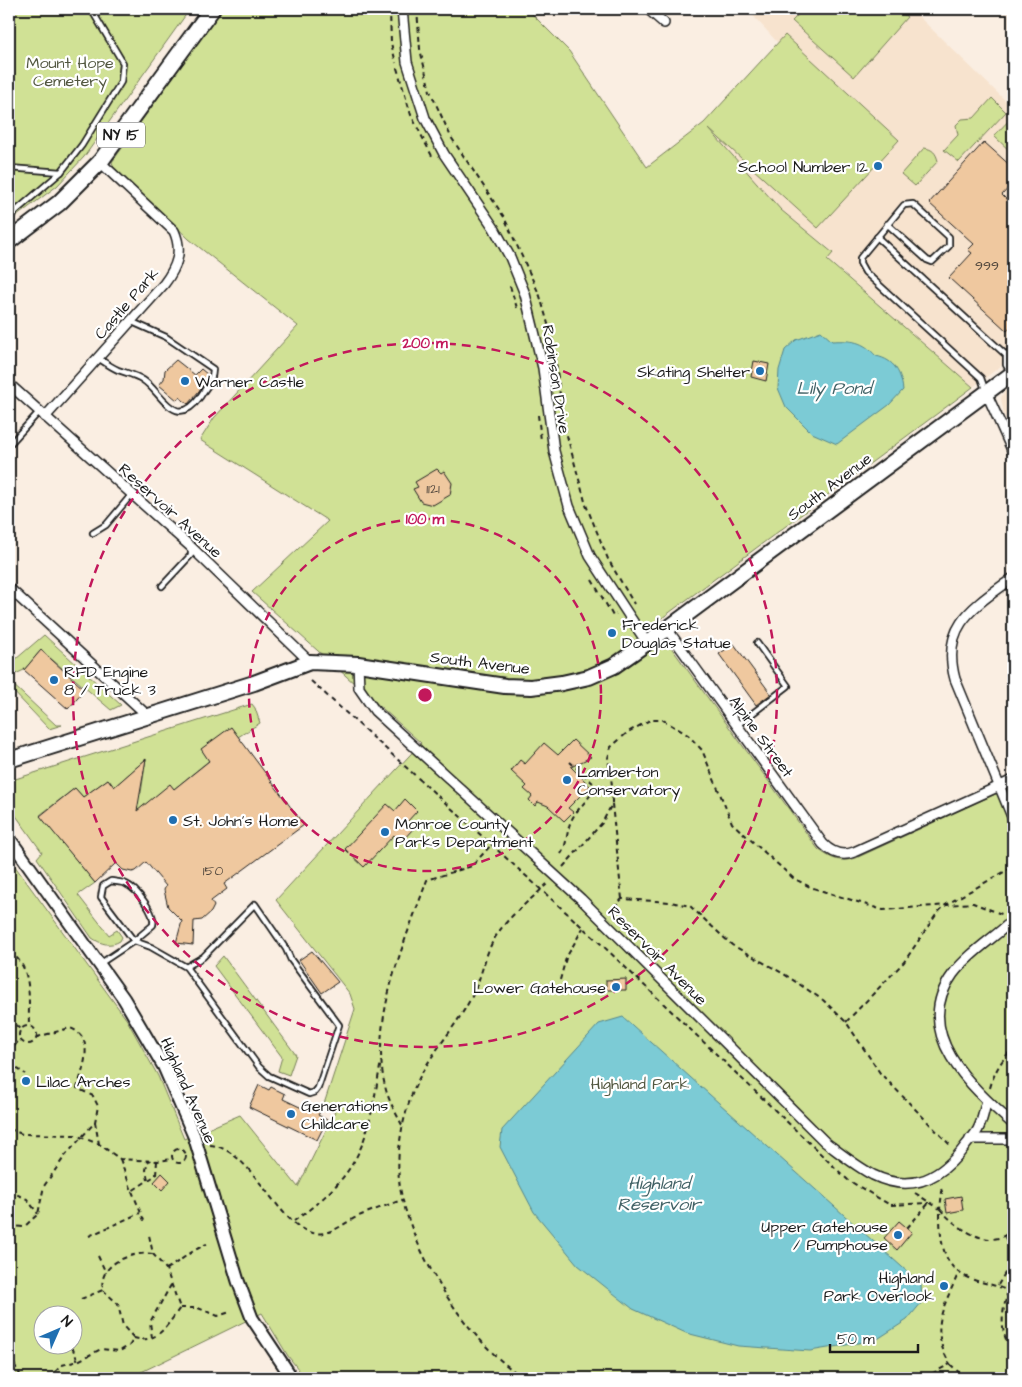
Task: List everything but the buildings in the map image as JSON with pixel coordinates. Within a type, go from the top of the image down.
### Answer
[{"type":"main road","name":"NY 15","points":[[9,241],[59,203],[100,162],[212,9]]},
{"type":"main road","name":"South Avenue","points":[[9,760],[254,683],[310,662],[358,664],[505,686],[531,687],[589,677],[614,666],[666,629],[1012,373]]},
{"type":"street","name":"Robinson Drive","points":[[402,9],[407,62],[425,118],[444,154],[494,228],[510,257],[525,294],[543,368],[554,451],[572,513],[590,556],[647,642]]},
{"type":"street","points":[[648,9],[664,23]]},
{"type":"street","name":"Castle Park","points":[[42,414],[98,358],[172,273],[178,257],[178,240],[166,221],[100,162]]},
{"type":"street","name":"Reservoir Avenue","points":[[9,384],[191,547],[310,662]]},
{"type":"street","points":[[986,392],[1013,449]]},
{"type":"street","points":[[1013,578],[977,605],[965,617],[955,631],[950,647],[950,662],[954,678],[1001,785],[1013,819]]},
{"type":"street","points":[[9,588],[148,716]]},
{"type":"street","name":"Alpine Street","points":[[666,629],[823,844],[839,854],[854,852],[1001,785]]},
{"type":"street","name":"Reservoir Avenue","points":[[358,664],[359,688],[375,711],[556,876],[825,1142],[874,1175],[896,1182],[919,1182],[937,1175],[953,1163],[979,1128],[987,1101]]},
{"type":"street","points":[[1001,785],[1013,780]]},
{"type":"street","name":"Highland Avenue","points":[[9,838],[99,964],[144,1031],[164,1067],[194,1136],[238,1281],[252,1318],[292,1378]]},
{"type":"street","points":[[1011,918],[954,973],[942,992],[938,1026],[947,1052],[987,1101],[1013,1124]]},
{"type":"street","points":[[970,1139],[1013,1139]]},
{"type":"lane","points":[[9,217],[61,172],[82,146],[121,82],[123,63],[91,9]]},
{"type":"lane","points":[[9,168],[61,172]]},
{"type":"lane","points":[[887,224],[927,260],[936,260],[949,246],[949,238],[913,204],[904,205],[887,224],[860,258],[862,268],[981,378],[986,392]]},
{"type":"lane","points":[[877,238],[1006,355],[1006,365],[1012,373]]},
{"type":"lane","points":[[98,358],[116,369],[144,380],[165,404],[178,410],[190,408],[197,401],[213,378],[213,369],[166,337],[130,321]]},
{"type":"lane","points":[[1006,355],[1013,349]]},
{"type":"lane","points":[[9,444],[42,414]]},
{"type":"lane","points":[[93,533],[106,525],[132,494]]},
{"type":"lane","points":[[162,586],[191,556],[191,547]]},
{"type":"lane","points":[[736,726],[788,686],[757,644]]},
{"type":"lane","points":[[99,964],[134,941],[154,925],[153,915],[132,888],[124,883],[111,881],[103,886],[100,897],[134,941],[151,947],[186,967],[258,1067],[269,1076],[309,1094],[315,1092],[339,1025],[291,960],[255,904],[203,958],[186,967]]},
{"type":"path","points":[[390,9],[392,43],[399,76],[411,115],[437,164]]},
{"type":"path","points":[[509,283],[519,316]]},
{"type":"path","points":[[537,410],[543,446]]},
{"type":"path","points":[[590,576],[613,616]]},
{"type":"path","points":[[311,681],[584,928],[833,1166],[866,1192],[890,1205],[929,1202]]},
{"type":"path","points":[[622,899],[608,758],[611,747],[628,732],[650,720],[663,720],[688,735],[702,750],[732,823],[792,878],[810,887],[882,910],[973,903],[1011,918]]},
{"type":"path","points":[[561,854],[572,819],[593,792],[595,785],[570,762]]},
{"type":"path","points":[[569,861],[602,823],[612,804]]},
{"type":"path","points":[[294,1221],[319,1203],[338,1184],[362,1149],[382,1057],[386,993],[427,880],[472,866],[492,844]]},
{"type":"path","points":[[846,1022],[904,962],[938,912],[947,904],[1013,867]]},
{"type":"path","points":[[524,1378],[498,1360],[458,1313],[423,1252],[402,1200],[399,1153],[402,1125],[420,1074],[470,1001],[479,982],[484,962],[493,941],[502,926],[556,876]]},
{"type":"path","points":[[616,904],[622,899],[670,902],[690,906],[732,944],[784,974],[823,1000],[846,1022],[880,1073],[955,1150]]},
{"type":"path","points":[[560,980],[566,958],[584,928]]},
{"type":"path","points":[[9,952],[22,963],[25,972],[29,1026]]},
{"type":"path","points":[[9,1018],[21,1030]]},
{"type":"path","points":[[21,1030],[29,1026]]},
{"type":"path","points":[[29,1026],[36,1030],[37,1037]]},
{"type":"path","points":[[20,1038],[29,1044],[37,1037],[70,1028],[82,1036],[86,1045],[86,1054],[77,1088],[93,1096],[97,1101],[95,1122],[99,1144]]},
{"type":"path","points":[[9,1053],[20,1038],[21,1030]]},
{"type":"path","points":[[987,1101],[995,1071],[1002,1058],[1013,1048]]},
{"type":"path","points":[[382,1057],[384,1086],[402,1125]]},
{"type":"path","points":[[9,1063],[25,1074]]},
{"type":"path","points":[[9,1226],[24,1227],[38,1214],[44,1186],[81,1137],[95,1122]]},
{"type":"path","points":[[9,1129],[22,1134],[69,1134],[81,1137],[99,1144],[120,1159],[157,1162],[173,1159],[181,1162],[185,1153],[182,1150],[175,1150],[173,1159]]},
{"type":"path","points":[[207,1145],[218,1146],[237,1157],[252,1172],[271,1199],[294,1221],[311,1231],[326,1233],[358,1216],[402,1200]]},
{"type":"path","points":[[120,1159],[144,1223]]},
{"type":"path","points":[[148,1161],[146,1170],[148,1180]]},
{"type":"path","points":[[132,1191],[156,1174],[157,1162]]},
{"type":"path","points":[[896,1182],[940,1209],[950,1221],[975,1236],[989,1239],[1004,1236],[1013,1228]]},
{"type":"path","points":[[939,1183],[942,1192],[940,1232],[944,1251],[958,1274],[977,1281],[998,1285],[1008,1291]]},
{"type":"path","points":[[866,1192],[871,1184]]},
{"type":"path","points":[[9,1191],[27,1199],[34,1205],[38,1214]]},
{"type":"path","points":[[907,1228],[929,1202]]},
{"type":"path","points":[[89,1236],[140,1214]]},
{"type":"path","points":[[149,1235],[153,1254],[166,1269],[180,1308]]},
{"type":"path","points":[[1004,1236],[1013,1252]]},
{"type":"path","points":[[166,1269],[181,1261],[194,1249],[207,1244]]},
{"type":"path","points":[[153,1254],[135,1254],[120,1260],[106,1273],[102,1284],[103,1290],[118,1304],[123,1326],[134,1338],[152,1338],[162,1332],[180,1308]]},
{"type":"path","points":[[98,1256],[106,1273]]},
{"type":"path","points":[[998,1285],[1005,1273],[1013,1269]]},
{"type":"path","points":[[958,1274],[938,1328],[944,1353],[950,1364],[965,1378]]},
{"type":"path","points":[[152,1338],[150,1322],[171,1286]]},
{"type":"path","points":[[1008,1291],[1013,1289]]},
{"type":"path","points":[[81,1300],[103,1290]]},
{"type":"path","points":[[1008,1291],[1002,1320],[1004,1336],[1013,1351]]},
{"type":"path","points":[[180,1308],[198,1308],[218,1316],[230,1312]]},
{"type":"path","points":[[48,1378],[62,1365],[101,1349],[120,1351],[130,1345],[134,1338]]},
{"type":"path","points":[[75,1354],[78,1360]]},
{"type":"path","points":[[11,1358],[22,1378]]},
{"type":"path","points":[[924,1378],[950,1364]]},
{"type":"shaded area","name":"School Number 12","points":[[747,9],[911,9],[1013,108],[1013,357],[973,387],[827,259],[833,252],[781,210],[704,123],[778,43]]},
{"type":"shaded area","points":[[1013,385],[1013,433],[1004,415],[1001,398],[1004,392]]},
{"type":"green space","name":"Mount Hope Cemetery","points":[[9,9],[190,9],[84,157],[57,186],[9,222]]},
{"type":"green space","name":"Highland Park","points":[[222,9],[527,9],[569,51],[647,167],[704,123],[785,35],[899,140],[818,228],[709,129],[781,210],[833,253],[827,260],[973,387],[654,624],[818,849],[832,858],[845,860],[856,858],[1013,786],[1013,1378],[305,1378],[288,1356],[262,1313],[129,1378],[9,1378],[9,858],[127,1020],[158,1076],[184,1139],[240,1115],[298,1187],[335,1112],[323,1107],[355,1009],[350,994],[276,900],[421,743],[252,592],[328,521],[200,440],[214,418],[298,326],[189,239],[114,168],[112,162]]},
{"type":"green space","points":[[804,9],[898,9],[907,17],[854,77],[792,21]]},
{"type":"green space","points":[[992,98],[1006,112],[959,162],[944,150],[958,135],[956,125],[962,119],[974,118]]},
{"type":"green space","points":[[1013,116],[1013,154],[994,136]]},
{"type":"green space","points":[[924,148],[934,152],[938,161],[915,186],[901,174]]},
{"type":"green space","points":[[44,635],[121,705],[111,710],[41,650],[24,670],[9,677],[9,665]]},
{"type":"green space","points":[[9,681],[56,725],[62,725],[49,729],[9,687]]},
{"type":"green space","points":[[252,704],[260,723],[238,737],[174,789],[170,785],[135,813],[127,804],[141,793],[146,759],[114,787],[108,779],[83,797],[75,788],[40,815],[95,883],[78,895],[109,935],[117,930],[122,937],[120,941],[109,944],[92,938],[37,858],[42,852],[9,806],[9,781]]},
{"type":"green space","points":[[223,956],[296,1055],[289,1075],[278,1071],[282,1057],[214,966]]},
{"type":"water","name":"Lily Pond","points":[[821,331],[832,341],[862,344],[876,356],[888,361],[899,373],[903,390],[889,405],[837,444],[812,433],[786,407],[778,388],[779,370],[785,350],[796,340]]},
{"type":"water","name":"Highland Reservoir","points":[[623,1017],[921,1284],[922,1302],[907,1320],[876,1340],[810,1351],[738,1346],[686,1333],[633,1309],[578,1265],[534,1212],[500,1147],[502,1130],[599,1024]]},
{"type":"place","name":"School Number 12","points":[[878,166]]},
{"type":"place","name":"Skating Shelter","points":[[760,371]]},
{"type":"place","name":"Warner Castle","points":[[185,381]]},
{"type":"place","name":"Frederick Douglas Statue","points":[[612,633]]},
{"type":"place","name":"RFD Engine 8 / Truck 3","points":[[54,680]]},
{"type":"place","name":"Lamberton Conservatory","points":[[567,780]]},
{"type":"place","name":"St. John's Home","points":[[173,820]]},
{"type":"place","name":"Monroe County Parks Department","points":[[385,832]]},
{"type":"place","name":"Lower Gatehouse","points":[[616,987]]},
{"type":"place","name":"Lilac Arches","points":[[26,1081]]},
{"type":"place","name":"Generations Childcare","points":[[291,1114]]},
{"type":"place","name":"Upper Gatehouse / Pumphouse","points":[[898,1235]]},
{"type":"place","name":"Highland Park Overlook","points":[[944,1286]]}]
